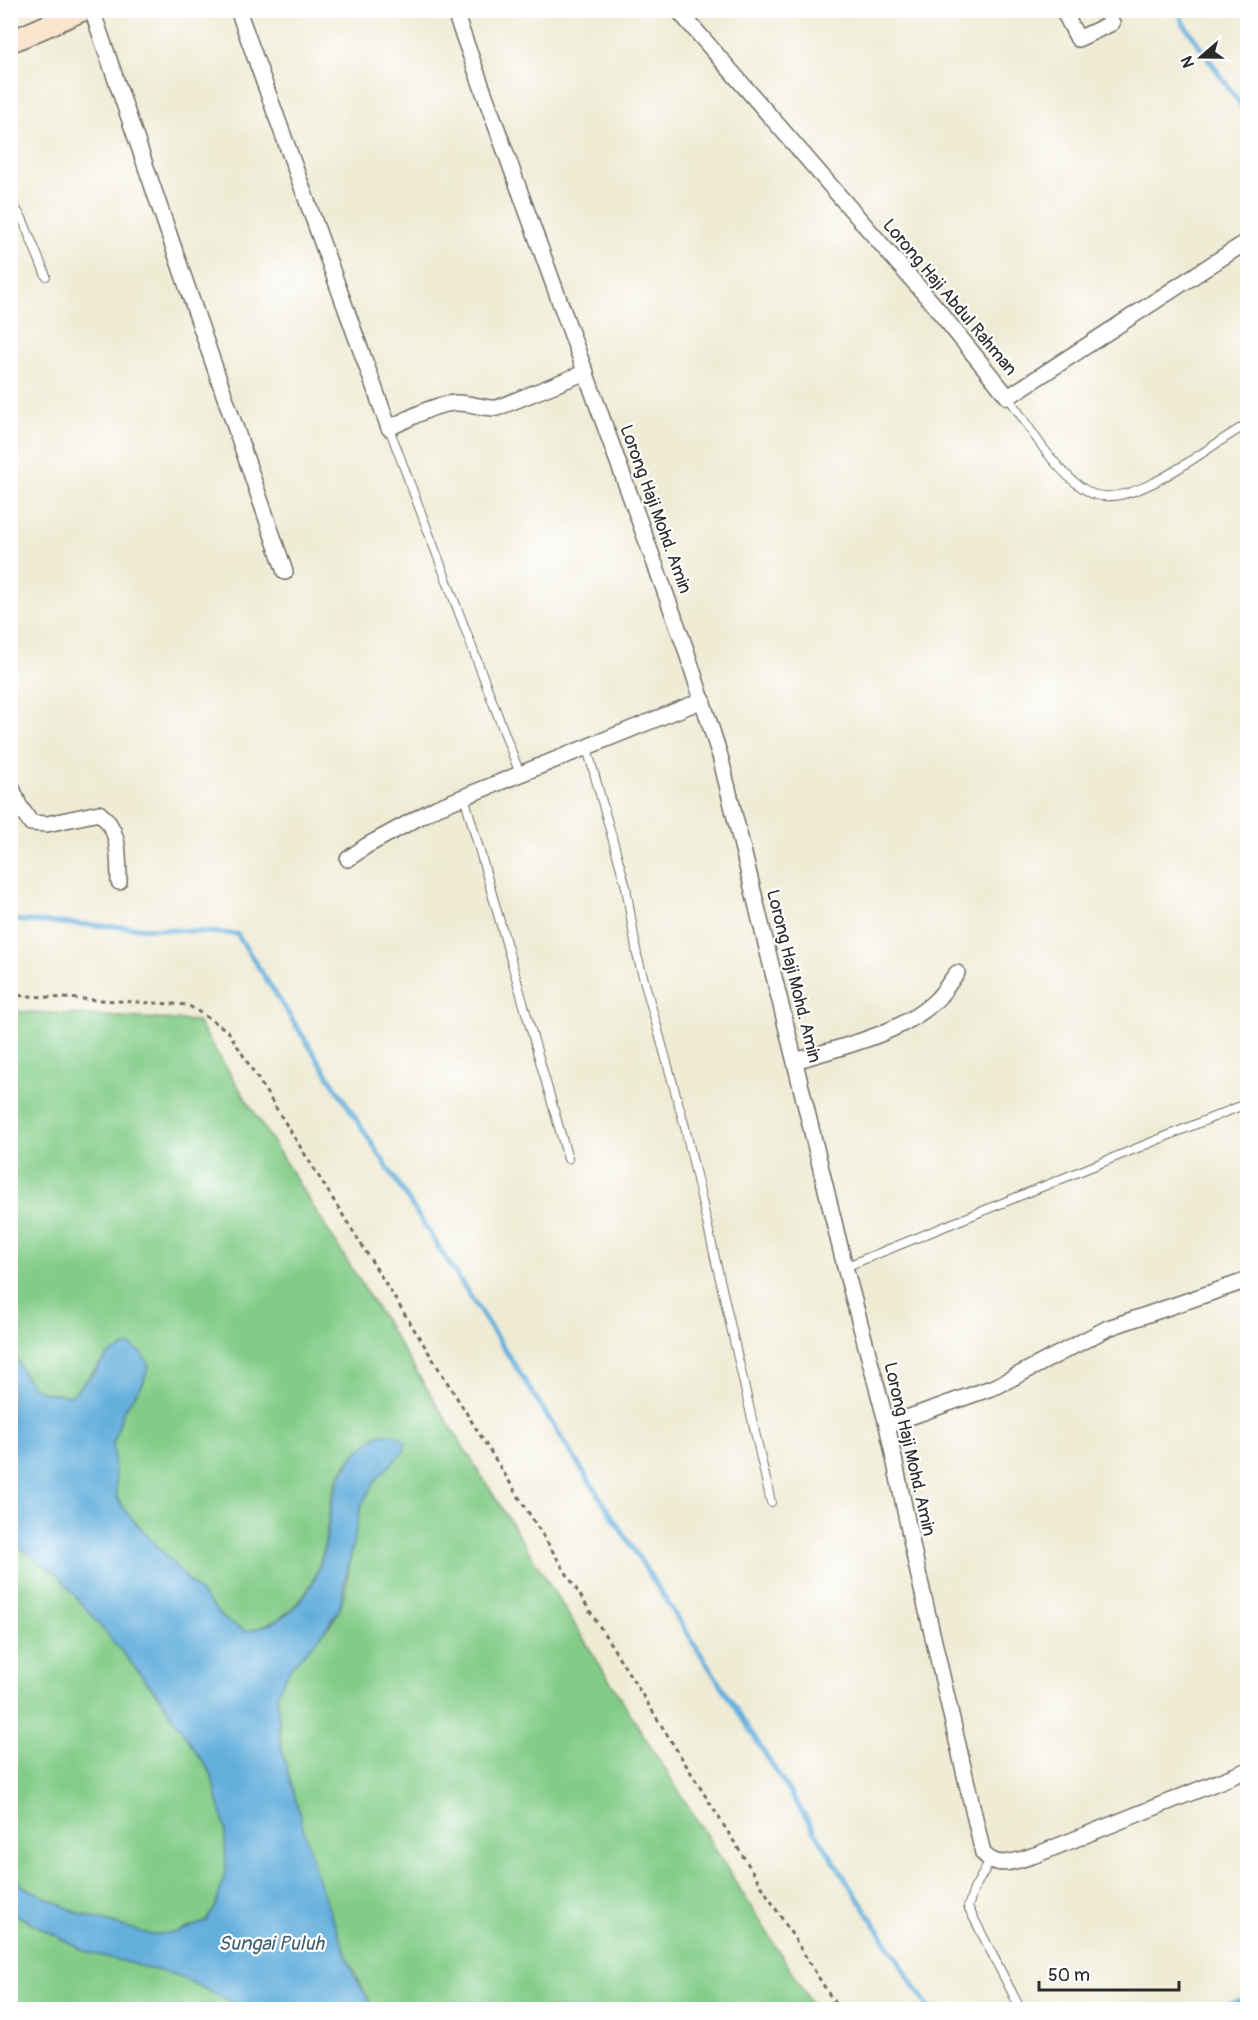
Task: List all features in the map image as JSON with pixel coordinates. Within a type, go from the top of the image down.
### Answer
[{"type":"street","points":[[10,42],[57,15],[83,10]]},
{"type":"street","points":[[92,10],[285,572]]},
{"type":"street","points":[[238,10],[389,428],[441,405],[457,403],[484,409],[497,408],[586,372]]},
{"type":"street","name":"Lorong Haji Mohd. Amin","points":[[454,10],[703,700],[720,756],[845,1267],[887,1425],[917,1568],[980,1841],[983,1852],[990,1862]]},
{"type":"street","name":"Lorong Haji Abdul Rahman","points":[[678,10],[934,305],[1008,397],[1243,244]]},
{"type":"street","points":[[1064,10],[1078,39],[1112,23]]},
{"type":"street","points":[[348,859],[386,835],[464,796],[703,700]]},
{"type":"street","points":[[10,783],[19,806],[31,823],[47,824],[99,813],[109,821],[117,840],[119,882]]},
{"type":"street","points":[[795,1061],[868,1039],[919,1014],[938,999],[957,973]]},
{"type":"street","points":[[887,1425],[997,1386],[1108,1328],[1248,1280]]},
{"type":"street","points":[[990,1862],[1004,1864],[1100,1831],[1248,1770]]},
{"type":"lane","points":[[10,200],[22,218],[46,276]]},
{"type":"lane","points":[[1008,397],[1051,458],[1074,482],[1095,495],[1121,495],[1154,482],[1248,424]]},
{"type":"lane","points":[[389,428],[520,774]]},
{"type":"lane","points":[[587,748],[626,887],[637,955],[685,1127],[771,1502]]},
{"type":"lane","points":[[464,796],[568,1159]]},
{"type":"lane","points":[[845,1267],[1248,1103]]},
{"type":"lane","points":[[990,1862],[974,1889],[968,1907],[1021,2010]]},
{"type":"path","points":[[10,995],[188,1005],[228,1031],[839,2010]]},
{"type":"green space","points":[[11,1011],[197,1021],[815,2009],[374,2009],[342,1944],[313,1869],[283,1755],[276,1696],[288,1670],[325,1632],[339,1610],[346,1586],[357,1519],[364,1499],[380,1476],[405,1450],[378,1434],[350,1460],[341,1472],[335,1487],[323,1551],[313,1580],[296,1604],[286,1613],[274,1621],[245,1631],[224,1619],[127,1513],[117,1498],[113,1444],[123,1412],[143,1384],[149,1366],[141,1352],[108,1355],[72,1395],[46,1393],[31,1385],[11,1347]]},
{"type":"green space","points":[[10,1541],[58,1574],[161,1699],[211,1774],[225,1827],[226,1869],[215,1908],[205,1922],[177,1932],[152,1935],[78,1913],[24,1887],[11,1873]]},
{"type":"green space","points":[[10,1912],[87,1952],[179,1976],[231,2002],[236,2009],[11,2009]]},
{"type":"water","name":"Sungai Puluh","points":[[129,1345],[141,1352],[149,1366],[143,1383],[123,1412],[113,1444],[117,1498],[127,1513],[224,1619],[245,1631],[266,1626],[285,1616],[307,1592],[321,1563],[335,1491],[353,1457],[379,1435],[393,1434],[406,1442],[405,1450],[376,1480],[361,1506],[339,1610],[320,1637],[291,1667],[277,1694],[281,1747],[318,1880],[354,1975],[374,2009],[236,2009],[231,2002],[179,1976],[87,1952],[11,1912],[11,1873],[24,1887],[78,1913],[152,1935],[177,1932],[205,1922],[215,1908],[226,1869],[225,1827],[211,1774],[161,1699],[58,1575],[11,1541],[11,1347],[31,1385],[46,1393],[72,1395],[108,1355]]},
{"type":"waterway","points":[[1179,10],[1182,21],[1248,115]]},
{"type":"waterway","points":[[10,920],[237,934],[930,2010]]},
{"type":"waterway","points":[[1212,2010],[1248,1999]]}]
